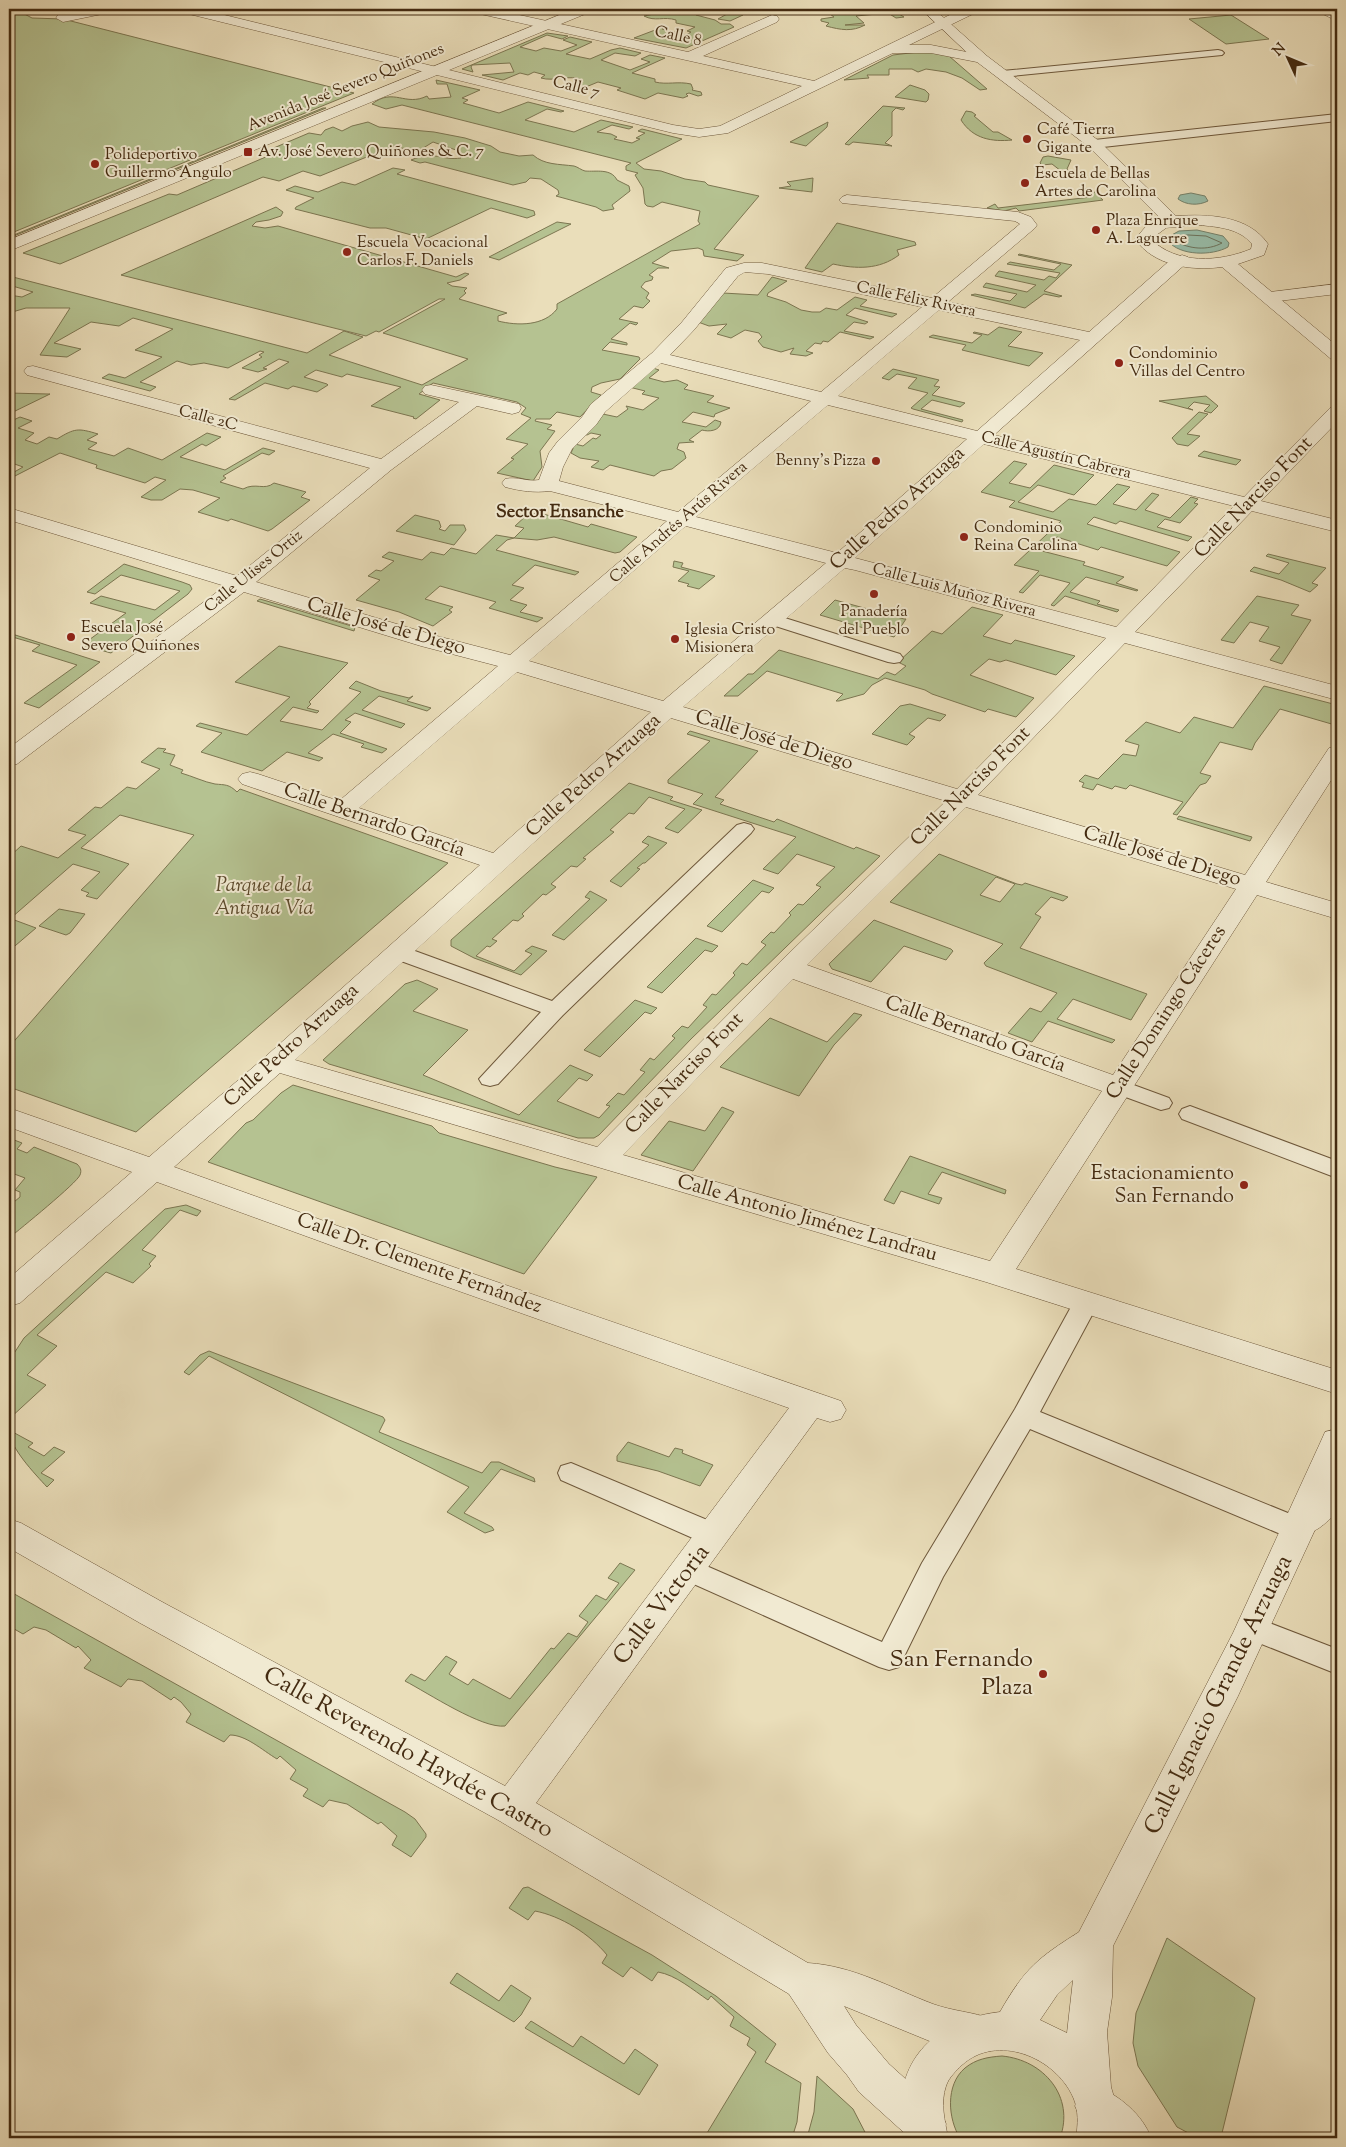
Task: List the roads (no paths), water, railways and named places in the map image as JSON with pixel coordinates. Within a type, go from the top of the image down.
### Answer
[{"type":"street","points":[[62,18],[107,9]]},
{"type":"street","name":"Calle 7","points":[[185,9],[434,71],[699,133],[722,130],[972,9]]},
{"type":"street","name":"Calle 8","points":[[476,9],[815,85]]},
{"type":"street","name":"Avenida José Severo Quiñones","points":[[9,246],[584,9]]},
{"type":"street","points":[[927,9],[982,59],[1094,144],[1172,221]]},
{"type":"street","points":[[1324,9],[1337,17]]},
{"type":"street","points":[[689,57],[772,19]]},
{"type":"street","points":[[885,50],[906,48],[931,49],[982,59]]},
{"type":"street","name":"Calle Andrés Arús Rivera","points":[[343,810],[824,398],[1029,226],[1025,220],[1018,217],[846,200]]},
{"type":"street","points":[[1199,220],[1221,222],[1241,228],[1254,235],[1260,244],[1258,252],[1246,259],[1227,263],[1204,263],[1162,255],[1148,247],[1143,239],[1147,231],[1159,224],[1172,221],[1199,220]]},
{"type":"street","name":"Calle Pedro Arzuaga","points":[[9,1295],[275,1063],[667,709],[840,561],[1182,260]]},
{"type":"street","points":[[1227,263],[1270,297],[1337,355]]},
{"type":"street","name":"Calle Félix Rivera","points":[[658,357],[688,326],[732,272],[738,268],[753,266],[1094,338]]},
{"type":"street","points":[[1270,297],[1337,289]]},
{"type":"street","points":[[550,485],[549,481],[553,467],[565,445],[589,421],[598,408],[658,357]]},
{"type":"street","name":"Calle Agustín Cabrera","points":[[658,357],[1337,526]]},
{"type":"street","name":"Calle 2C","points":[[33,371],[384,466]]},
{"type":"street","points":[[431,390],[512,408]]},
{"type":"street","name":"Calle Ulises Ortiz","points":[[9,759],[240,584],[384,466],[473,400]]},
{"type":"street","name":"Calle Narciso Font","points":[[602,1160],[789,968],[962,798],[1337,412]]},
{"type":"street","name":"Calle Luis Muñoz Rivera","points":[[512,483],[533,487],[550,485],[1337,693]]},
{"type":"street","name":"Calle José de Diego","points":[[9,514],[1337,910]]},
{"type":"street","name":"Calle Domingo Cáceres","points":[[997,1274],[1003,1262],[1209,952],[1250,884],[1337,753]]},
{"type":"street","name":"Calle Bernardo García","points":[[250,779],[498,863]]},
{"type":"street","name":"Calle Bernardo García","points":[[789,968],[1120,1087]]},
{"type":"street","name":"Calle Antonio Jiménez Landrau","points":[[275,1063],[997,1274],[1337,1382]]},
{"type":"street","name":"Calle Dr. Clemente Fernández","points":[[9,1117],[402,1260],[820,1406]]},
{"type":"street","name":"Calle Victoria","points":[[511,1808],[714,1535],[820,1406]]},
{"type":"street","name":"Calle Ignacio Grande Arzuaga","points":[[995,2031],[1021,2014],[1040,1986],[1056,1969],[1092,1945],[1254,1629],[1302,1526],[1337,1441]]},
{"type":"street","points":[[1302,1526],[1337,1495]]},
{"type":"street","name":"Calle Reverendo Haydée Castro","points":[[9,1532],[152,1613],[511,1808],[803,1981],[842,2039],[862,2061],[874,2078],[926,2134]]},
{"type":"street","points":[[1092,1945],[1094,1963],[1087,2037],[1089,2077],[1095,2112],[1130,2138]]},
{"type":"street","name":"Calle Reverendo Haydée Castro","points":[[803,1981],[831,1983],[874,1998],[932,2023],[1045,2040],[1073,2061],[1095,2112]]},
{"type":"street","points":[[926,2134],[921,2104],[929,2072],[950,2047],[995,2031]]},
{"type":"lane","points":[[1002,74],[1218,53]]},
{"type":"lane","points":[[1094,144],[1331,117],[1337,129]]},
{"type":"lane","points":[[772,619],[894,658]]},
{"type":"lane","points":[[490,1079],[555,1010],[744,829]]},
{"type":"lane","points":[[397,952],[555,1010]]},
{"type":"lane","name":"Calle Bernardo García","points":[[1120,1087],[1161,1103]]},
{"type":"lane","points":[[1190,1114],[1337,1170]]},
{"type":"lane","points":[[688,1570],[889,1658],[932,1570],[1024,1416],[1086,1302]]},
{"type":"lane","points":[[1024,1416],[1302,1526]]},
{"type":"lane","points":[[571,1473],[714,1535]]},
{"type":"lane","points":[[1254,1629],[1337,1662]]},
{"type":"water","points":[[1191,193],[1205,196],[1208,201],[1192,204],[1178,199],[1180,195]]},
{"type":"water","points":[[1197,230],[1223,236],[1229,243],[1228,247],[1214,252],[1196,253],[1180,250],[1168,241],[1168,237],[1179,231]]},
{"type":"place","name":"Café Tierra Gigante","points":[[1027,139]]},
{"type":"place","name":"Av. José Severo Quiñones & C. 7","points":[[248,152]]},
{"type":"place","name":"Polideportivo Guillermo Angulo","points":[[95,164]]},
{"type":"place","name":"Escuela de Bellas Artes de Carolina","points":[[1025,183]]},
{"type":"place","name":"Plaza Enrique A. Laguerre","points":[[1096,230]]},
{"type":"place","name":"Escuela Vocacional Carlos F. Daniels","points":[[347,252]]},
{"type":"place","name":"Condominio Villas del Centro","points":[[1119,363]]},
{"type":"place","name":"Benny's Pizza","points":[[876,461]]},
{"type":"place","name":"Condominio Reina Carolina","points":[[964,537]]},
{"type":"place","name":"Panadería del Pueblo","points":[[874,594]]},
{"type":"place","name":"Escuela José Severo Quiñones","points":[[71,637]]},
{"type":"place","name":"Iglesia Cristo Misionera","points":[[675,639]]},
{"type":"place","name":"Estacionamiento San Fernando","points":[[1244,1185]]},
{"type":"place","name":"San Fernando Plaza","points":[[1043,1674]]},
{"type":"district","name":"Sector Ensanche","points":[[560,513]]},
{"type":"park label","name":"Parque de la Antigua Vía","points":[[264,898]]}]
